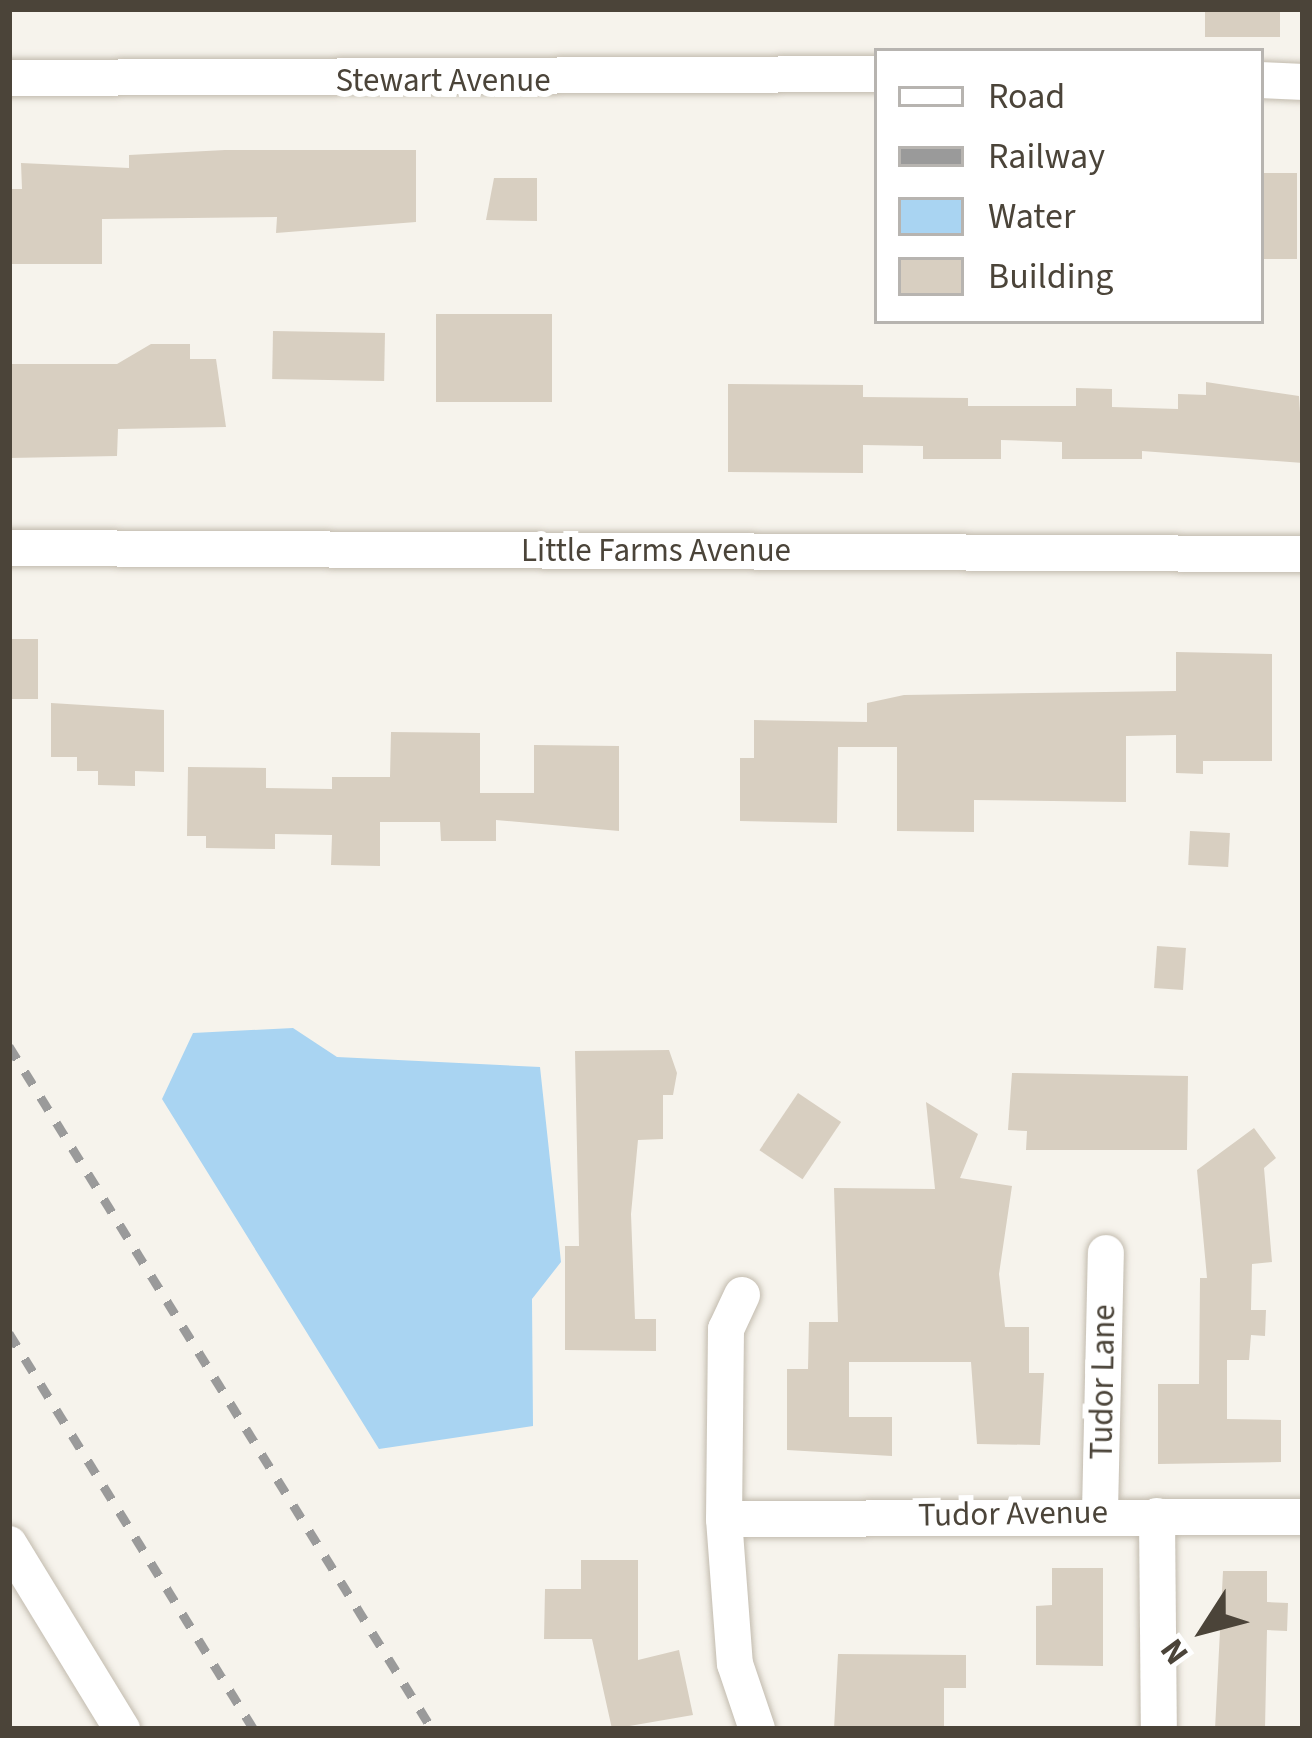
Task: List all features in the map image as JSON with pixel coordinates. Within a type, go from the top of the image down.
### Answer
[{"type":"street","name":"Stewart Avenue","points":[[9,78],[874,74]]},
{"type":"street","points":[[1264,80],[1303,82]]},
{"type":"street","name":"Little Farms Avenue","points":[[9,548],[1303,554]]},
{"type":"street","name":"Tudor Lane","points":[[1100,1511],[1106,1253]]},
{"type":"street","points":[[742,1295],[726,1329],[724,1519],[735,1664],[757,1729]]},
{"type":"street","name":"Tudor Avenue","points":[[724,1519],[1100,1511],[1303,1517]]},
{"type":"street","points":[[1157,1516],[1159,1729]]},
{"type":"street","points":[[9,1544],[122,1729]]},
{"type":"water","points":[[293,1028],[337,1057],[540,1067],[561,1262],[532,1299],[533,1426],[379,1449],[162,1099],[193,1033]]},
{"type":"building","points":[[1205,9],[1280,9],[1280,37],[1205,37]]},
{"type":"building","points":[[416,150],[416,222],[276,233],[277,217],[102,219],[102,264],[9,264],[9,189],[22,189],[21,163],[129,168],[129,155]]},
{"type":"building","points":[[1264,173],[1297,173],[1297,259],[1264,259]]},
{"type":"building","points":[[494,178],[537,178],[537,221],[486,220]]},
{"type":"building","points":[[436,314],[552,314],[552,402],[436,402]]},
{"type":"building","points":[[273,331],[385,333],[384,381],[272,379]]},
{"type":"building","points":[[151,344],[190,344],[190,359],[216,359],[226,427],[118,429],[117,456],[9,458],[9,364],[117,364]]},
{"type":"building","points":[[1206,382],[1299,396],[1303,463],[1142,451],[1142,459],[1062,459],[1062,442],[1001,440],[1001,459],[923,459],[923,446],[863,445],[863,473],[728,472],[728,384],[863,385],[863,397],[968,398],[968,406],[1076,406],[1076,388],[1112,389],[1112,407],[1178,409],[1178,394],[1206,395]]},
{"type":"building","points":[[9,639],[38,639],[38,699],[9,699]]},
{"type":"building","points":[[1176,652],[1272,654],[1272,761],[1203,761],[1203,774],[1176,773],[1176,735],[1126,736],[1126,802],[974,800],[974,832],[897,831],[897,747],[838,747],[837,823],[740,821],[740,758],[754,758],[754,720],[867,722],[867,703],[904,695],[1176,691]]},
{"type":"building","points":[[51,703],[164,710],[164,772],[135,771],[135,786],[98,785],[98,771],[77,771],[77,757],[51,757]]},
{"type":"building","points":[[391,732],[480,733],[480,793],[534,793],[534,745],[619,746],[619,831],[496,820],[496,841],[441,841],[440,822],[380,822],[380,866],[331,865],[332,835],[275,834],[275,849],[206,848],[206,836],[187,836],[188,767],[266,768],[266,788],[332,789],[332,777],[390,777]]},
{"type":"building","points":[[1190,831],[1230,833],[1228,867],[1188,865]]},
{"type":"building","points":[[1157,946],[1186,948],[1183,990],[1154,988]]},
{"type":"building","points":[[669,1050],[677,1073],[673,1095],[663,1095],[663,1139],[638,1140],[631,1214],[635,1319],[656,1319],[656,1351],[565,1350],[565,1246],[579,1246],[575,1051]]},
{"type":"building","points":[[1012,1073],[1188,1076],[1187,1150],[1026,1150],[1027,1131],[1008,1130]]},
{"type":"building","points":[[798,1093],[841,1122],[803,1179],[759,1150]]},
{"type":"building","points":[[926,1102],[978,1134],[960,1178],[1012,1186],[999,1274],[1005,1327],[1029,1327],[1029,1373],[1044,1373],[1040,1445],[977,1444],[971,1362],[849,1362],[849,1417],[892,1417],[892,1456],[787,1450],[787,1369],[808,1369],[809,1322],[838,1322],[834,1188],[935,1189]]},
{"type":"building","points":[[1254,1128],[1276,1158],[1264,1168],[1272,1262],[1252,1264],[1251,1310],[1266,1310],[1265,1336],[1251,1335],[1249,1360],[1227,1360],[1227,1419],[1281,1420],[1281,1462],[1158,1464],[1158,1384],[1199,1384],[1200,1278],[1207,1278],[1197,1170]]},
{"type":"building","points":[[581,1560],[638,1560],[638,1660],[679,1650],[693,1715],[612,1729],[592,1639],[544,1639],[545,1589],[581,1589]]},
{"type":"building","points":[[1052,1568],[1103,1568],[1103,1666],[1036,1665],[1036,1606],[1052,1605]]},
{"type":"building","points":[[1223,1571],[1267,1571],[1267,1602],[1288,1603],[1287,1631],[1267,1630],[1265,1729],[1215,1729]]},
{"type":"building","points":[[838,1654],[966,1655],[966,1688],[944,1688],[944,1729],[834,1729]]},
{"type":"railway","points":[[9,1046],[432,1729]]},
{"type":"railway","points":[[9,1333],[254,1729]]}]
